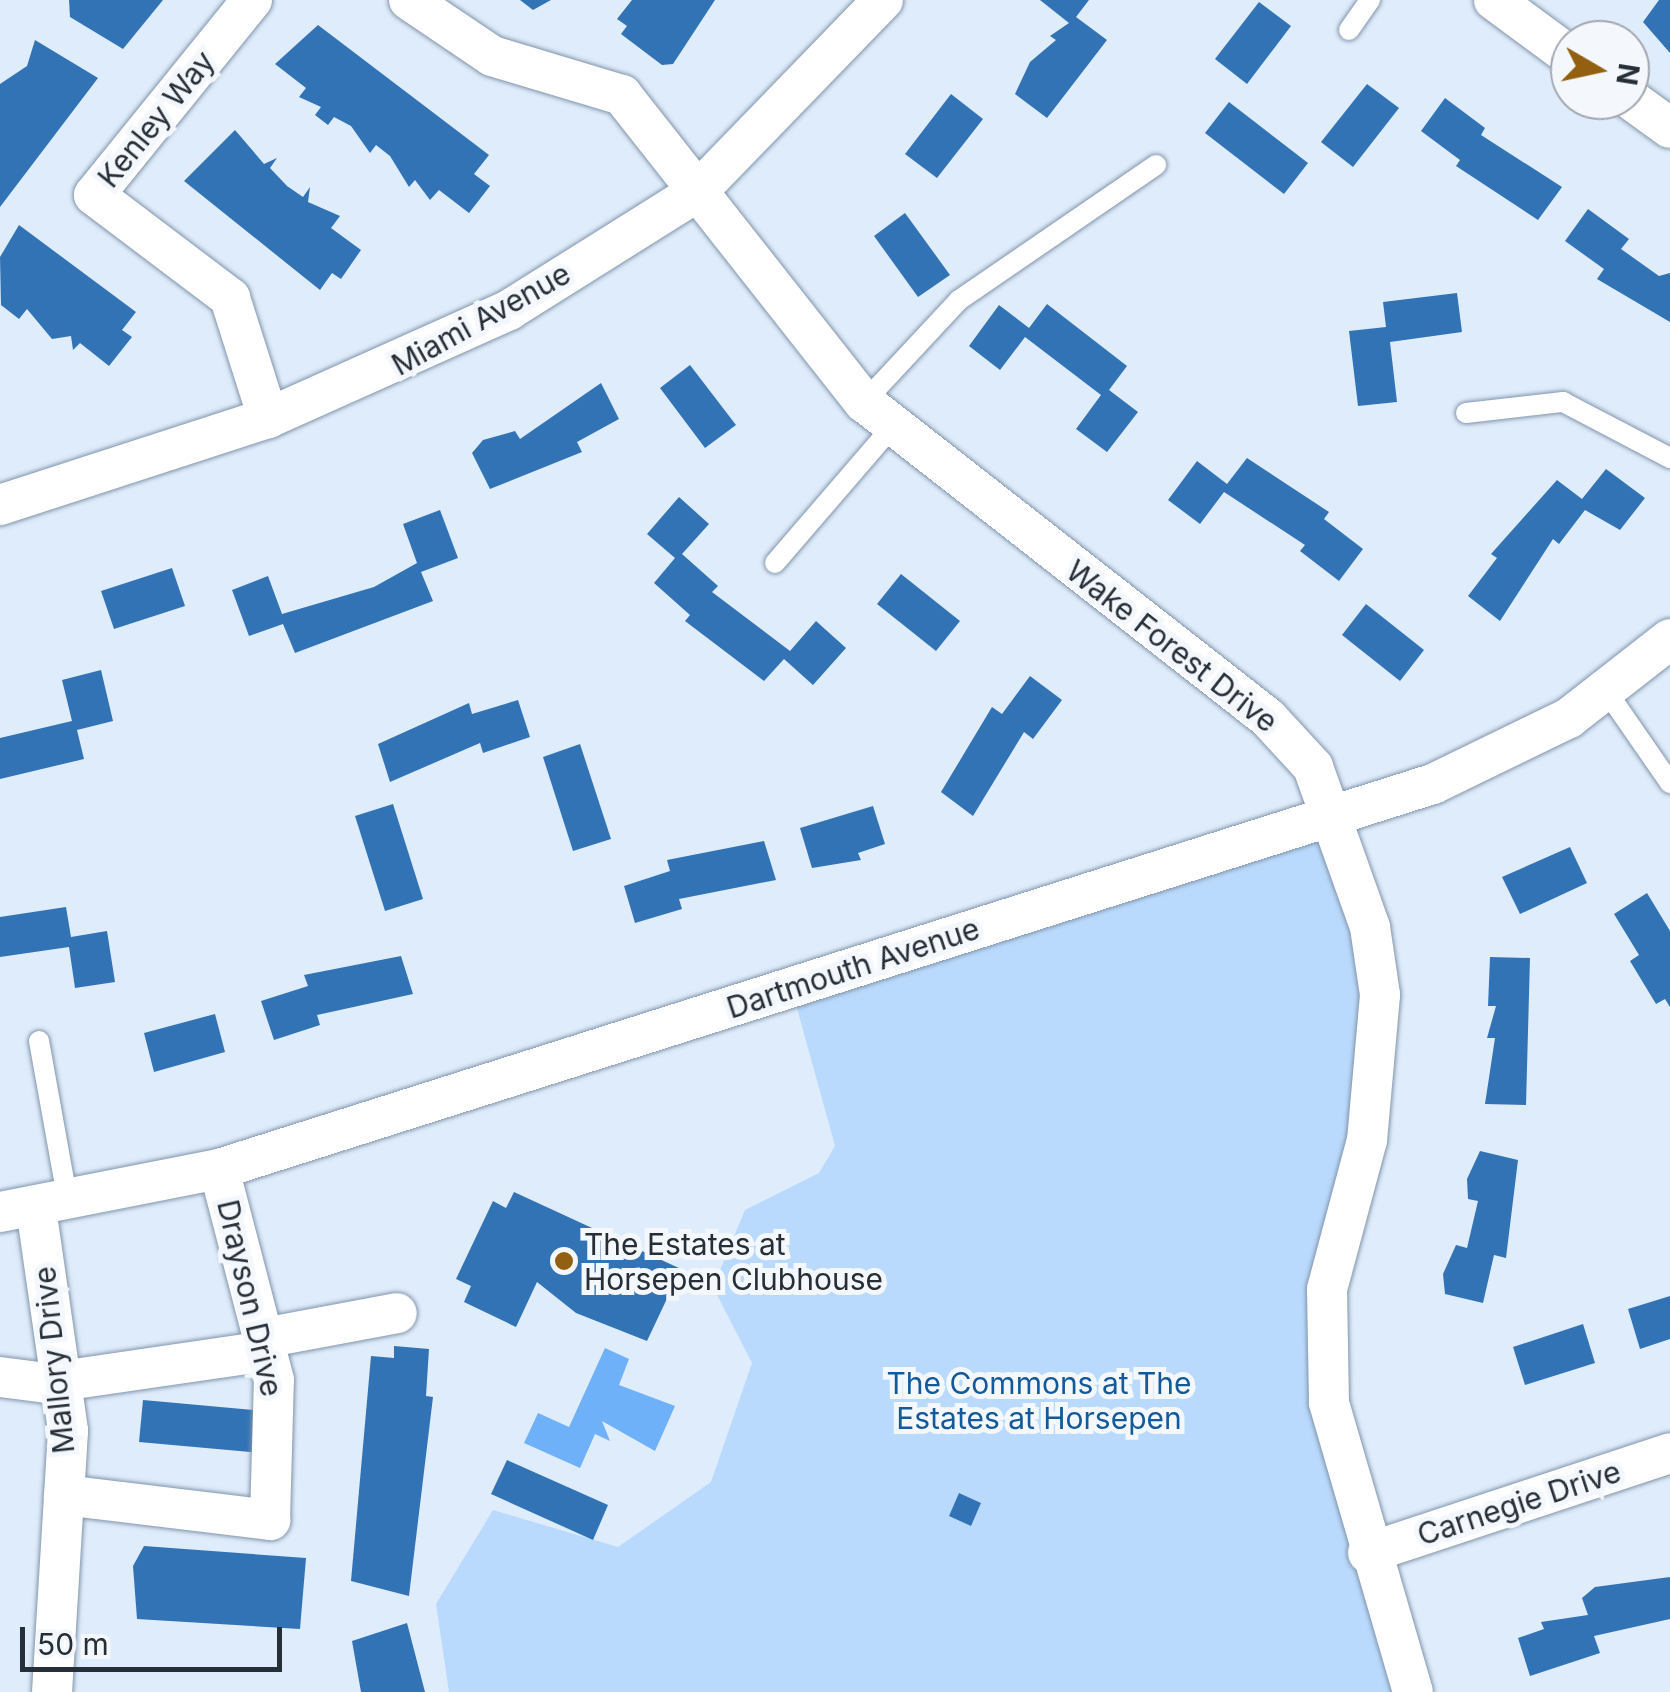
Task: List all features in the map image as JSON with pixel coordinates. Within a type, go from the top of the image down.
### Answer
[{"type":"street","name":"Kenley Way","points":[[252,0],[94,195],[230,298],[268,418]]},
{"type":"street","name":"Wake Forest Drive","points":[[409,0],[492,56],[622,94],[879,414],[1268,718],[1313,767],[1336,814],[1380,995],[1373,1105],[1338,1234],[1324,1339],[1338,1450],[1413,1692]]},
{"type":"street","name":"Miami Avenue","points":[[0,505],[268,418],[452,340],[697,192],[883,0]]},
{"type":"street","points":[[1510,4],[1550,39]]},
{"type":"street","name":"Dartmouth Avenue","points":[[35,1207],[219,1169],[1336,814],[1497,758],[1607,692],[1670,639]]},
{"type":"street","name":"Drayson Drive","points":[[64,1494],[270,1520],[276,1396],[219,1169]]},
{"type":"street","name":"Mallory Drive","points":[[35,1207],[63,1380],[64,1494],[52,1692]]},
{"type":"street","points":[[0,1378],[63,1380],[265,1344],[398,1313]]},
{"type":"street","name":"Carnegie Drive","points":[[1368,1553],[1670,1453]]},
{"type":"lane","points":[[1349,30],[1370,0]]},
{"type":"lane","points":[[775,563],[959,300],[1156,165]]},
{"type":"lane","points":[[1466,412],[1563,402],[1670,458]]},
{"type":"lane","points":[[1607,692],[1670,782]]},
{"type":"lane","points":[[35,1207],[38,1041]]},
{"type":"green space","name":"The Commons at The Estates at Horsepen","points":[[1337,819],[1375,968],[1325,1301],[1413,1692],[449,1692],[436,1604],[493,1510],[618,1547],[711,1482],[752,1363],[713,1287],[745,1210],[819,1173],[835,1146],[792,990]]},
{"type":"water","points":[[605,1348],[629,1359],[619,1385],[675,1406],[655,1451],[602,1421],[610,1441],[595,1434],[580,1468],[524,1443],[538,1413],[569,1427]]},
{"type":"building","points":[[69,0],[163,0],[123,49],[70,17]]},
{"type":"building","points":[[520,0],[551,0],[533,10]]},
{"type":"building","points":[[632,0],[715,0],[673,64],[662,65],[621,34],[627,26],[617,19]]},
{"type":"building","points":[[1040,0],[1089,0],[1076,17],[1107,40],[1047,118],[1015,94],[1030,62],[1056,40],[1050,36],[1069,23]]},
{"type":"building","points":[[1659,0],[1670,0],[1670,53],[1650,30],[1650,20],[1644,20]]},
{"type":"building","points":[[1259,2],[1291,26],[1247,84],[1215,59]]},
{"type":"building","points":[[318,25],[489,155],[474,174],[490,186],[469,213],[439,190],[430,200],[415,180],[409,187],[390,156],[376,145],[370,153],[351,126],[334,117],[328,125],[315,115],[321,107],[299,97],[306,88],[275,64]]},
{"type":"building","points":[[35,40],[98,78],[0,207],[0,84],[27,66]]},
{"type":"building","points":[[1367,84],[1399,108],[1353,167],[1321,142]]},
{"type":"building","points":[[951,94],[983,119],[937,178],[905,154]]},
{"type":"building","points":[[1445,98],[1485,128],[1481,135],[1562,187],[1538,220],[1456,166],[1460,160],[1421,131]]},
{"type":"building","points":[[1229,102],[1308,163],[1284,194],[1205,133]]},
{"type":"building","points":[[235,130],[264,164],[277,158],[270,168],[287,186],[303,197],[310,187],[308,202],[340,216],[331,228],[361,250],[341,279],[332,273],[320,290],[184,181]]},
{"type":"building","points":[[1588,209],[1629,239],[1621,249],[1659,276],[1670,273],[1670,322],[1597,279],[1604,269],[1565,241]]},
{"type":"building","points":[[905,213],[950,275],[918,297],[874,236]]},
{"type":"building","points":[[19,225],[136,312],[122,330],[132,337],[109,366],[80,343],[73,350],[71,336],[52,339],[27,309],[19,319],[1,305],[0,257]]},
{"type":"building","points":[[1457,293],[1462,332],[1390,342],[1397,402],[1358,406],[1349,331],[1386,327],[1383,302]]},
{"type":"building","points":[[1047,304],[1127,366],[1109,390],[1138,412],[1107,452],[1076,429],[1101,395],[1025,337],[1000,370],[969,346],[999,305],[1029,328]]},
{"type":"building","points":[[690,365],[736,425],[705,448],[660,388]]},
{"type":"building","points":[[601,383],[619,419],[577,442],[582,452],[490,489],[472,453],[483,440],[515,431],[520,439]]},
{"type":"building","points":[[1247,458],[1329,512],[1324,519],[1363,549],[1339,581],[1300,551],[1305,545],[1224,492],[1200,524],[1168,500],[1197,461],[1227,484]]},
{"type":"building","points":[[1606,469],[1645,498],[1620,530],[1585,510],[1559,544],[1553,539],[1500,621],[1468,596],[1497,558],[1491,554],[1557,480],[1582,499]]},
{"type":"building","points":[[679,497],[709,524],[682,554],[718,586],[712,592],[790,651],[816,621],[846,648],[813,685],[784,659],[764,681],[685,621],[690,615],[654,583],[675,558],[647,534]]},
{"type":"building","points":[[440,510],[458,558],[421,572],[433,601],[295,653],[283,624],[249,636],[232,590],[268,576],[282,614],[374,587],[417,563],[403,524]]},
{"type":"building","points":[[172,568],[185,606],[114,629],[101,591]]},
{"type":"building","points":[[901,574],[960,621],[936,651],[877,604]]},
{"type":"building","points":[[1366,604],[1424,650],[1400,681],[1342,635]]},
{"type":"building","points":[[101,670],[113,721],[77,730],[84,759],[0,779],[0,738],[72,721],[62,680]]},
{"type":"building","points":[[1030,676],[1062,700],[1033,739],[1024,732],[973,816],[941,792],[992,707],[1002,714]]},
{"type":"building","points":[[518,700],[530,737],[483,753],[480,743],[390,782],[378,744],[469,703],[472,714]]},
{"type":"building","points":[[580,744],[611,839],[573,851],[543,757]]},
{"type":"building","points":[[393,804],[423,899],[385,911],[355,816]]},
{"type":"building","points":[[873,806],[885,844],[858,853],[861,860],[812,868],[800,828]]},
{"type":"building","points":[[764,841],[776,880],[679,899],[682,909],[635,923],[624,886],[670,871],[667,860]]},
{"type":"building","points":[[1570,847],[1587,883],[1520,914],[1502,877]]},
{"type":"building","points":[[1647,893],[1670,931],[1670,1007],[1665,999],[1656,1004],[1630,961],[1639,955],[1614,914]]},
{"type":"building","points":[[66,907],[71,937],[107,931],[115,982],[75,988],[69,947],[0,957],[0,917]]},
{"type":"building","points":[[401,956],[413,994],[317,1015],[320,1025],[274,1040],[261,1001],[308,986],[304,975]]},
{"type":"building","points":[[1490,957],[1530,958],[1526,1105],[1485,1104],[1495,1038],[1487,1038],[1496,1006],[1488,1006]]},
{"type":"building","points":[[215,1014],[225,1052],[154,1072],[144,1033]]},
{"type":"building","points":[[1480,1151],[1518,1160],[1506,1258],[1494,1255],[1483,1303],[1445,1294],[1443,1274],[1456,1245],[1467,1248],[1478,1201],[1468,1199],[1467,1179]]},
{"type":"building","name":"The Estates at Horsepen Clubhouse","points":[[514,1192],[681,1269],[647,1341],[576,1313],[537,1282],[516,1327],[464,1302],[471,1286],[456,1279],[493,1201],[506,1208]]},
{"type":"building","points":[[1670,1296],[1670,1339],[1640,1349],[1628,1309]]},
{"type":"building","points":[[1583,1324],[1595,1363],[1525,1385],[1513,1347]]},
{"type":"building","points":[[394,1346],[429,1349],[426,1396],[433,1397],[409,1596],[351,1581],[371,1356],[394,1358]]},
{"type":"building","points":[[143,1400],[264,1411],[261,1453],[139,1442]]},
{"type":"building","points":[[507,1460],[608,1505],[593,1540],[491,1494]]},
{"type":"building","points":[[959,1493],[981,1503],[971,1526],[949,1516]]},
{"type":"building","points":[[144,1546],[306,1558],[300,1629],[137,1619],[133,1566]]},
{"type":"building","points":[[1670,1577],[1670,1619],[1594,1636],[1600,1653],[1530,1676],[1518,1638],[1544,1629],[1541,1622],[1588,1615],[1582,1598],[1595,1587]]},
{"type":"building","points":[[407,1623],[425,1692],[361,1692],[352,1641]]},
{"type":"place","name":"The Estates at Horsepen Clubhouse","points":[[564,1261]]}]
